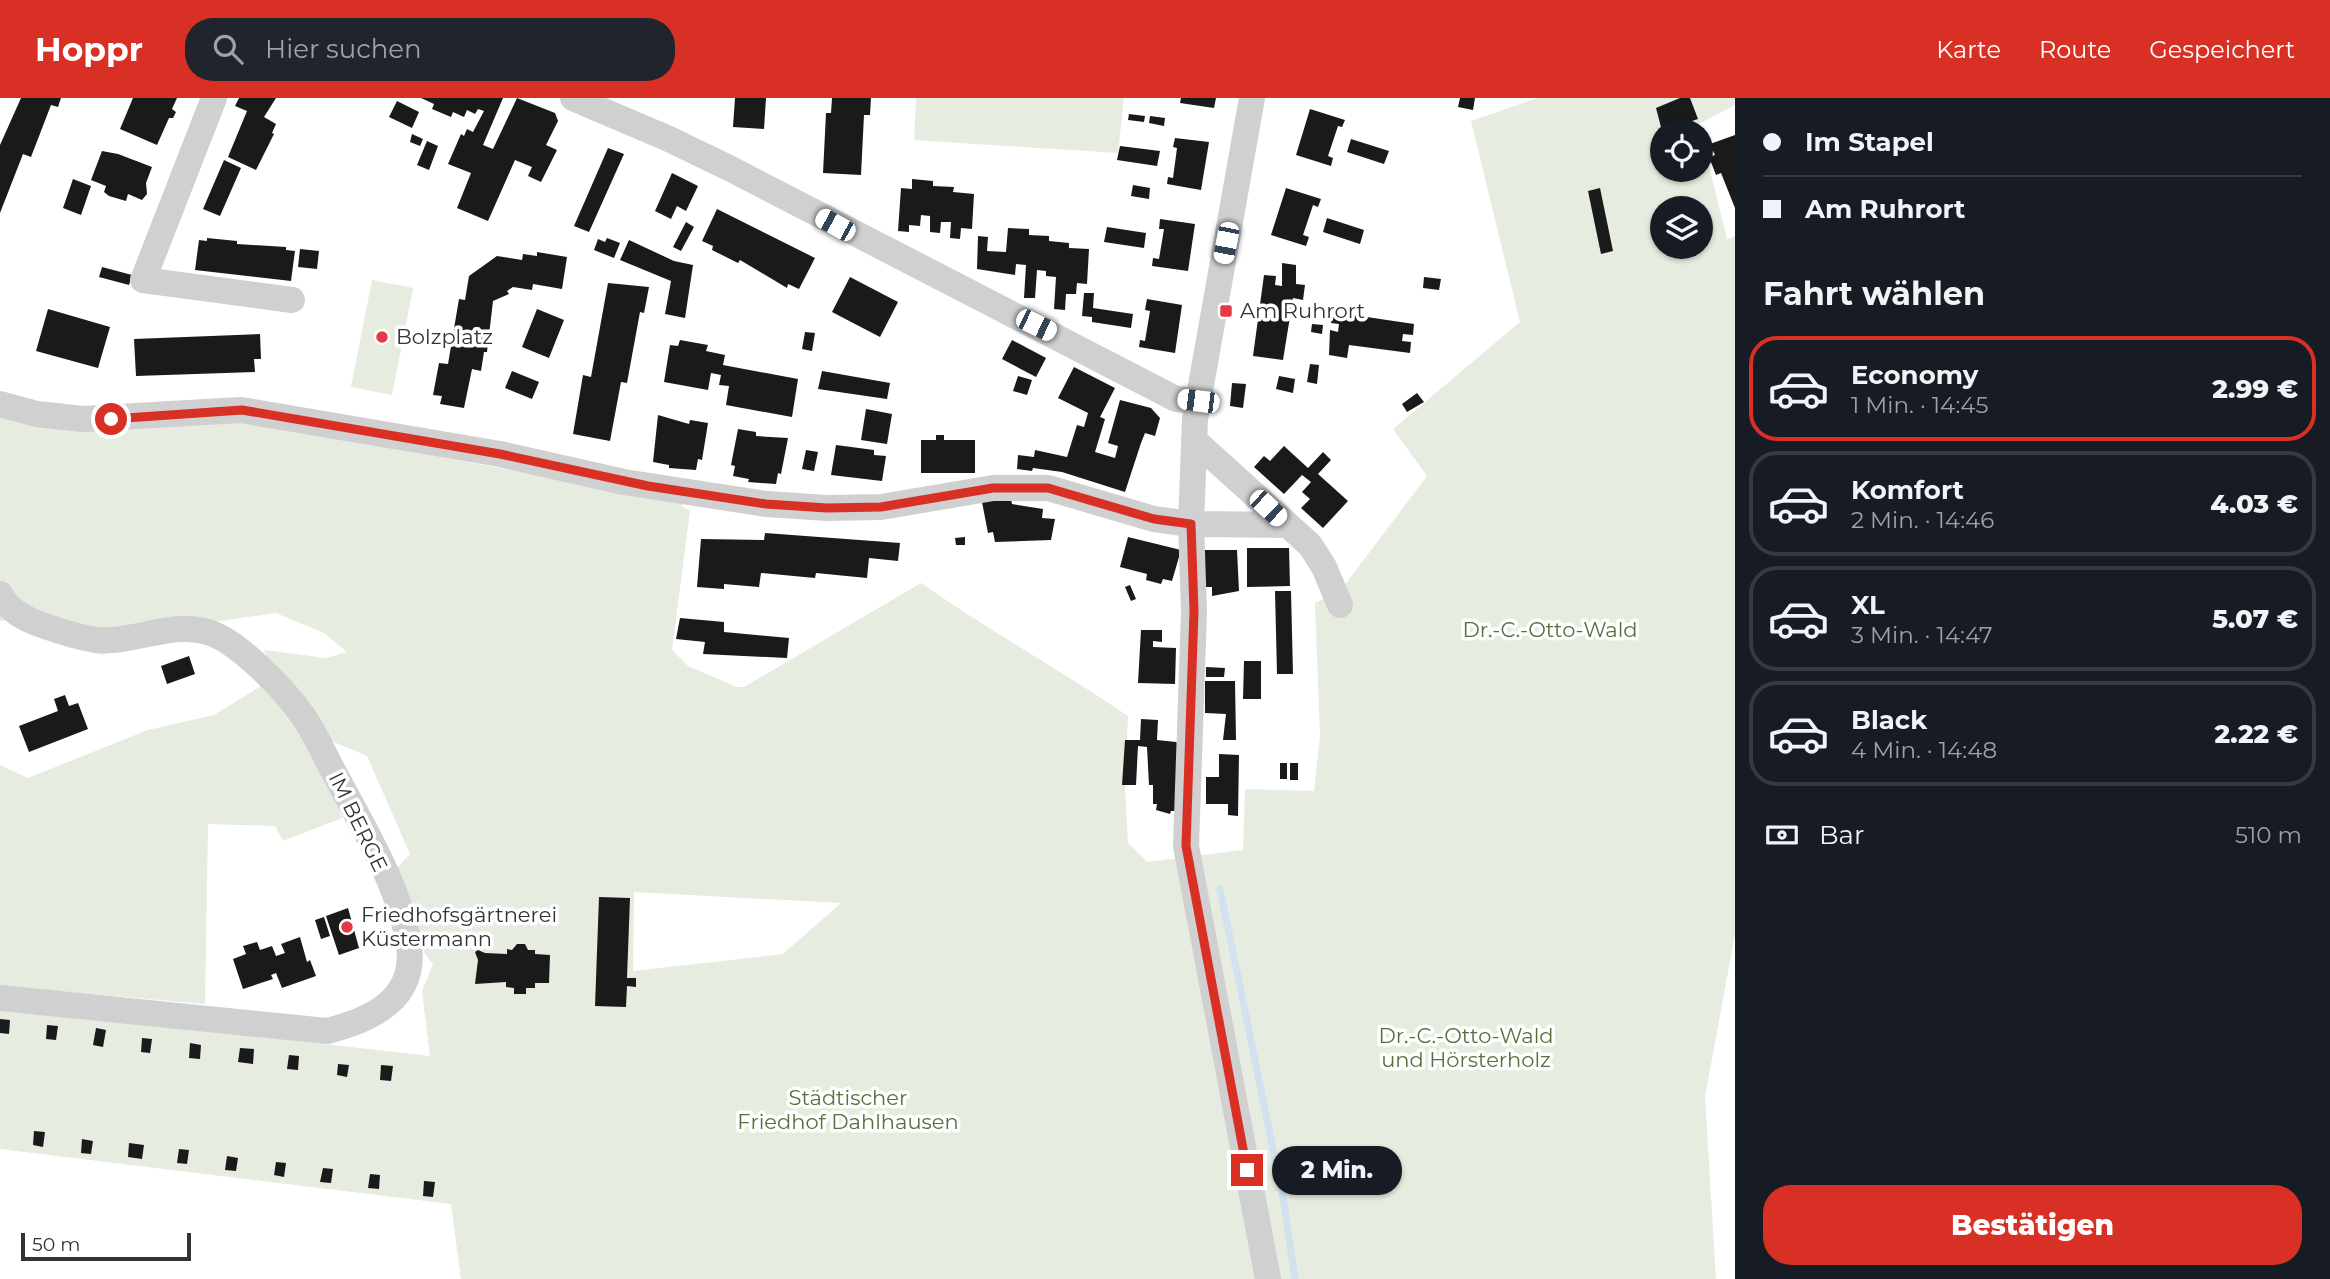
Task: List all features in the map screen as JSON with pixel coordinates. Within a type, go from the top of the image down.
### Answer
[{"type":"street","points":[[214,98],[143,280],[292,300]]},
{"type":"street","points":[[573,98],[731,169],[1176,399],[1198,401]]},
{"type":"street","points":[[1252,98],[1198,401],[1194,440],[1191,524],[1194,611],[1186,846],[1268,1279]]},
{"type":"street","points":[[0,404],[37,414],[83,419],[242,410],[500,454],[648,486],[766,504],[827,508],[881,507],[993,488],[1048,488],[1154,519],[1191,524],[1286,525]]},
{"type":"street","points":[[1194,440],[1315,551],[1334,586],[1339,605]]},
{"type":"street","name":"IM BERGE","points":[[0,594],[24,619],[59,631],[99,640],[180,630],[208,632],[242,653],[281,689],[309,727],[371,842],[406,927],[411,966],[385,1009],[366,1019],[327,1031],[0,998]]},
{"type":"green space","points":[[916,98],[1124,98],[1118,153],[914,140]]},
{"type":"green space","points":[[1538,98],[1735,98],[1735,105],[1708,119],[1650,119],[1650,182],[1713,182],[1727,239],[1735,236],[1735,934],[1705,1097],[1716,1279],[461,1279],[451,1204],[0,1149],[0,1007],[430,1056],[422,991],[433,964],[425,954],[396,869],[410,854],[367,756],[308,731],[342,818],[283,841],[275,826],[208,824],[205,1004],[0,986],[0,765],[28,778],[148,730],[214,715],[274,678],[264,650],[326,658],[347,652],[324,633],[276,613],[220,621],[185,621],[154,639],[102,655],[65,646],[7,620],[0,621],[0,413],[242,421],[682,501],[683,507],[690,511],[672,650],[688,666],[737,687],[744,687],[921,583],[1128,716],[1125,788],[1128,843],[1147,862],[1243,850],[1245,789],[1314,791],[1320,735],[1315,603],[1341,590],[1427,476],[1393,429],[1520,322],[1471,121]],"holes":[[[634,892],[841,903],[783,954],[633,971]]]},
{"type":"green space","name":"Bolzplatz","points":[[372,280],[413,288],[392,395],[351,387]]},
{"type":"building","points":[[21,98],[61,98],[58,107],[51,105],[31,157],[23,154],[0,213],[0,145]]},
{"type":"building","points":[[133,98],[177,98],[172,109],[176,112],[173,118],[169,118],[157,145],[120,129]]},
{"type":"building","points":[[239,98],[276,98],[264,117],[276,124],[272,133],[274,134],[256,170],[228,157],[247,111],[235,106]]},
{"type":"building","points":[[421,98],[503,98],[483,145],[493,149],[517,98],[555,113],[558,121],[546,145],[557,150],[541,182],[528,176],[532,167],[515,160],[488,221],[457,208],[471,173],[448,164],[461,134],[464,136],[467,129],[473,132],[484,111],[478,109],[475,114],[467,110],[464,117],[453,112],[451,117],[432,109],[434,104]]},
{"type":"building","points":[[735,98],[766,98],[764,129],[733,127]]},
{"type":"building","points":[[832,98],[871,98],[870,115],[864,115],[861,175],[823,173],[826,113],[831,113]]},
{"type":"building","points":[[1181,98],[1216,98],[1214,108],[1180,103]]},
{"type":"building","points":[[1460,98],[1475,98],[1473,110],[1458,107]]},
{"type":"building","points":[[1680,98],[1690,98],[1698,119],[1659,119],[1656,108]]},
{"type":"building","points":[[397,101],[419,112],[412,128],[389,117]]},
{"type":"building","points":[[1310,109],[1345,120],[1342,127],[1338,126],[1328,156],[1333,158],[1331,166],[1296,155]]},
{"type":"building","points":[[1129,114],[1145,116],[1144,122],[1128,120]]},
{"type":"building","points":[[1150,116],[1165,118],[1164,126],[1149,123]]},
{"type":"building","points":[[412,134],[423,139],[420,146],[410,142]]},
{"type":"building","points":[[1735,135],[1735,208],[1721,173],[1716,175],[1713,167],[1713,143]]},
{"type":"building","points":[[1175,138],[1209,142],[1201,190],[1167,184],[1168,177],[1173,178],[1177,148],[1173,147]]},
{"type":"building","points":[[1351,139],[1389,151],[1384,164],[1347,152]]},
{"type":"building","points":[[427,141],[438,146],[429,170],[417,165]]},
{"type":"building","points":[[1120,146],[1160,151],[1157,166],[1117,160]]},
{"type":"building","points":[[608,148],[624,154],[589,232],[574,226]]},
{"type":"building","points":[[102,151],[152,167],[146,183],[147,194],[142,200],[128,194],[126,201],[109,196],[104,192],[106,186],[91,180]]},
{"type":"building","points":[[224,160],[241,168],[220,216],[203,209]]},
{"type":"building","points":[[672,173],[698,186],[686,211],[677,206],[671,219],[655,211]]},
{"type":"building","points":[[73,179],[91,186],[81,215],[63,208]]},
{"type":"building","points":[[912,179],[933,181],[933,186],[954,187],[953,192],[974,194],[972,229],[961,228],[960,239],[950,238],[951,222],[941,222],[940,233],[930,232],[930,216],[921,215],[920,226],[909,225],[909,232],[898,231],[901,188],[912,189]]},
{"type":"building","points":[[1133,185],[1150,188],[1149,199],[1131,196]]},
{"type":"building","points":[[1286,188],[1321,199],[1318,207],[1313,205],[1303,235],[1309,237],[1306,246],[1271,235]]},
{"type":"building","points":[[1600,188],[1613,251],[1601,254],[1588,191]]},
{"type":"building","points":[[717,209],[815,258],[799,289],[788,284],[787,288],[740,260],[738,263],[712,250],[713,246],[702,241]]},
{"type":"building","points":[[1327,218],[1364,230],[1360,244],[1323,232]]},
{"type":"building","points":[[1160,219],[1195,224],[1188,271],[1152,266],[1153,258],[1159,259],[1164,229],[1159,229]]},
{"type":"building","points":[[686,222],[694,227],[681,251],[673,247]]},
{"type":"building","points":[[1107,227],[1146,233],[1144,248],[1104,242]]},
{"type":"building","points":[[1008,228],[1029,229],[1029,235],[1049,236],[1049,241],[1069,243],[1069,248],[1089,249],[1087,284],[1077,283],[1076,294],[1066,294],[1065,310],[1054,309],[1056,277],[1046,276],[1046,271],[1037,270],[1035,298],[1024,298],[1026,265],[1016,264],[1015,275],[977,269],[978,236],[988,237],[987,251],[1006,252]]},
{"type":"building","points":[[207,238],[237,241],[237,244],[286,247],[286,250],[295,251],[291,281],[195,270],[199,240],[207,241]]},
{"type":"building","points":[[607,238],[620,243],[614,258],[594,250],[598,239],[605,242]]},
{"type":"building","points":[[629,240],[674,261],[693,265],[685,318],[665,314],[671,281],[620,260]]},
{"type":"building","points":[[300,249],[319,251],[317,269],[298,267]]},
{"type":"building","points":[[537,252],[567,257],[562,289],[533,284],[532,290],[513,287],[507,291],[509,294],[493,301],[487,352],[484,352],[481,371],[472,369],[464,408],[440,404],[442,396],[433,395],[439,363],[448,364],[459,299],[465,300],[469,276],[497,256],[522,260],[523,254],[537,256]]},
{"type":"building","points":[[1282,263],[1296,265],[1296,284],[1305,285],[1303,300],[1293,298],[1283,360],[1253,356],[1264,275],[1276,276],[1275,285],[1282,286]]},
{"type":"building","points":[[102,267],[132,275],[129,285],[99,277]]},
{"type":"building","points":[[850,277],[898,302],[880,337],[832,312]]},
{"type":"building","points":[[1424,277],[1441,279],[1439,290],[1423,288]]},
{"type":"building","points":[[608,283],[649,287],[644,313],[640,312],[627,383],[621,382],[610,441],[573,434],[583,375],[591,377]]},
{"type":"building","points":[[1084,293],[1094,293],[1093,308],[1133,314],[1131,328],[1092,322],[1092,317],[1082,316]]},
{"type":"building","points":[[1147,299],[1182,305],[1175,353],[1139,347],[1140,340],[1145,341],[1150,311],[1145,310]]},
{"type":"building","points":[[48,309],[110,327],[98,368],[36,351]]},
{"type":"building","points":[[537,309],[564,320],[549,358],[522,347]]},
{"type":"building","points":[[1333,312],[1414,324],[1413,335],[1403,334],[1402,341],[1411,342],[1410,353],[1349,345],[1347,358],[1329,355],[1330,330],[1338,332],[1339,324],[1331,323]]},
{"type":"building","points":[[1312,324],[1323,325],[1322,334],[1311,332]]},
{"type":"building","points":[[805,332],[815,333],[812,351],[802,349]]},
{"type":"building","points":[[260,334],[261,359],[254,359],[255,372],[136,376],[134,339]]},
{"type":"building","points":[[680,340],[708,345],[706,351],[725,355],[723,365],[798,379],[792,417],[726,405],[729,386],[719,385],[721,375],[711,373],[708,390],[664,382],[670,345],[678,346]]},
{"type":"building","points":[[1012,340],[1046,358],[1036,377],[1002,359]]},
{"type":"building","points":[[1310,364],[1319,365],[1317,384],[1307,382]]},
{"type":"building","points":[[1074,367],[1115,388],[1100,417],[1105,419],[1095,452],[1115,458],[1118,446],[1108,443],[1120,400],[1151,408],[1160,418],[1155,436],[1145,433],[1125,492],[1062,472],[1017,469],[1018,455],[1034,457],[1035,450],[1067,457],[1077,425],[1084,427],[1088,413],[1058,398]]},
{"type":"building","points":[[512,371],[539,382],[532,399],[505,388]]},
{"type":"building","points":[[822,371],[890,383],[887,399],[818,389]]},
{"type":"building","points":[[1018,376],[1032,380],[1027,395],[1013,391]]},
{"type":"building","points":[[1279,376],[1295,379],[1293,393],[1276,389]]},
{"type":"building","points":[[1232,383],[1246,384],[1243,408],[1230,406]]},
{"type":"building","points":[[1417,393],[1424,402],[1407,412],[1402,404]]},
{"type":"building","points":[[866,409],[892,414],[887,444],[861,440]]},
{"type":"building","points":[[658,415],[689,424],[690,420],[708,423],[702,460],[698,459],[696,470],[669,468],[669,465],[653,462]]},
{"type":"building","points":[[738,429],[756,432],[756,436],[788,438],[781,474],[778,473],[776,484],[748,482],[749,479],[733,476],[735,466],[731,465]]},
{"type":"building","points":[[936,435],[944,435],[944,440],[975,440],[975,473],[921,473],[921,440],[936,440]]},
{"type":"building","points":[[836,445],[874,450],[874,455],[886,456],[882,481],[831,475]]},
{"type":"building","points":[[1284,446],[1308,468],[1323,452],[1331,460],[1318,474],[1348,501],[1323,528],[1301,508],[1310,499],[1302,492],[1311,482],[1302,475],[1284,494],[1254,467],[1264,456],[1270,461]]},
{"type":"building","points":[[806,450],[818,452],[814,471],[802,469]]},
{"type":"building","points":[[1011,498],[1012,504],[1043,509],[1042,518],[1055,519],[1051,540],[995,542],[993,532],[988,533],[982,502]]},
{"type":"building","points":[[765,533],[900,543],[898,561],[869,558],[867,578],[816,573],[815,578],[761,573],[759,587],[724,584],[724,589],[697,587],[701,539],[764,540]]},
{"type":"building","points":[[965,537],[965,545],[956,545],[955,538]]},
{"type":"building","points":[[1128,537],[1181,550],[1172,581],[1163,579],[1161,584],[1146,580],[1147,574],[1120,567]]},
{"type":"building","points":[[1247,548],[1289,548],[1290,586],[1247,587]]},
{"type":"building","points":[[1201,550],[1237,550],[1239,591],[1212,596],[1212,587],[1202,587]]},
{"type":"building","points":[[1130,585],[1136,599],[1131,601],[1125,587]]},
{"type":"building","points":[[1275,591],[1291,591],[1293,674],[1277,674]]},
{"type":"building","points":[[680,618],[724,622],[724,632],[789,638],[787,658],[703,654],[705,642],[676,639]]},
{"type":"building","points":[[1141,630],[1162,630],[1162,642],[1153,641],[1153,647],[1176,648],[1175,684],[1138,683]]},
{"type":"building","points":[[189,656],[195,674],[167,684],[161,666]]},
{"type":"building","points":[[1244,661],[1261,661],[1261,699],[1243,699]]},
{"type":"building","points":[[1206,667],[1225,668],[1224,677],[1206,677]]},
{"type":"building","points":[[1205,681],[1235,681],[1236,740],[1223,740],[1226,714],[1205,713]]},
{"type":"building","points":[[65,695],[69,706],[78,703],[88,729],[29,752],[19,726],[58,711],[54,699]]},
{"type":"building","points":[[1141,719],[1158,720],[1157,740],[1180,745],[1176,811],[1171,811],[1170,814],[1156,810],[1157,804],[1153,804],[1147,747],[1138,746],[1136,785],[1122,785],[1125,740],[1140,740]]},
{"type":"building","points":[[1219,754],[1239,755],[1238,816],[1228,815],[1228,804],[1206,804],[1206,777],[1219,777]]},
{"type":"building","points":[[1280,763],[1287,763],[1287,779],[1280,779]]},
{"type":"building","points":[[1290,763],[1298,763],[1298,780],[1290,780]]},
{"type":"building","points":[[599,897],[630,898],[627,978],[636,978],[636,987],[627,986],[626,1007],[595,1006]]},
{"type":"building","points":[[348,908],[359,948],[339,955],[326,916]]},
{"type":"building","points":[[324,917],[330,936],[321,939],[315,920]]},
{"type":"building","points":[[300,937],[307,962],[310,960],[316,976],[282,988],[276,973],[271,975],[273,979],[243,989],[233,959],[246,954],[243,946],[257,942],[260,950],[272,946],[276,956],[285,953],[281,944]]},
{"type":"building","points":[[517,944],[525,944],[528,950],[535,950],[535,954],[550,955],[549,983],[535,983],[535,988],[526,988],[526,994],[514,994],[514,988],[506,987],[506,982],[475,984],[478,960],[475,952],[478,950],[507,954],[507,949],[512,950]]},
{"type":"building","points":[[0,1019],[10,1020],[9,1034],[0,1033]]},
{"type":"building","points":[[47,1025],[58,1026],[56,1040],[46,1039]]},
{"type":"building","points":[[96,1028],[106,1030],[103,1047],[93,1045]]},
{"type":"building","points":[[142,1038],[152,1039],[150,1053],[141,1052]]},
{"type":"building","points":[[190,1043],[201,1045],[200,1059],[189,1058]]},
{"type":"building","points":[[240,1048],[254,1049],[253,1064],[238,1062]]},
{"type":"building","points":[[289,1055],[299,1056],[298,1070],[287,1069]]},
{"type":"building","points":[[338,1064],[349,1065],[347,1077],[337,1075]]},
{"type":"building","points":[[381,1065],[393,1066],[391,1081],[380,1080]]},
{"type":"building","points":[[34,1131],[45,1132],[43,1147],[33,1145]]},
{"type":"building","points":[[82,1139],[93,1141],[91,1154],[81,1153]]},
{"type":"building","points":[[129,1143],[144,1145],[142,1159],[128,1157]]},
{"type":"building","points":[[179,1149],[189,1150],[187,1164],[177,1163]]},
{"type":"building","points":[[227,1156],[238,1158],[236,1171],[225,1170]]},
{"type":"building","points":[[276,1162],[286,1163],[284,1177],[274,1175]]},
{"type":"building","points":[[323,1168],[333,1169],[331,1183],[320,1182]]},
{"type":"building","points":[[370,1174],[380,1175],[379,1189],[368,1188]]},
{"type":"building","points":[[424,1181],[435,1182],[433,1197],[423,1196]]},
{"type":"waterway","points":[[1220,889],[1284,1203],[1295,1279]]},
{"type":"place","name":"Am Ruhrort","points":[[1226,311]]},
{"type":"place","name":"Bolzplatz","points":[[382,337]]},
{"type":"place","name":"Friedhofsgärtnerei Küstermann","points":[[347,927]]},
{"type":"route","points":[[111,419],[242,410],[500,454],[624,482],[766,504],[827,508],[881,507],[993,488],[1048,488],[1154,519],[1191,524],[1194,611],[1186,846],[1247,1170]]},
{"type":"park label","name":"Dr.-C.-Otto-Wald","points":[[1550,630]]},
{"type":"park label","name":"Dr.-C.-Otto-Wald und Hörsterholz","points":[[1466,1048]]},
{"type":"park label","name":"Städtischer Friedhof Dahlhausen","points":[[848,1110]]}]
